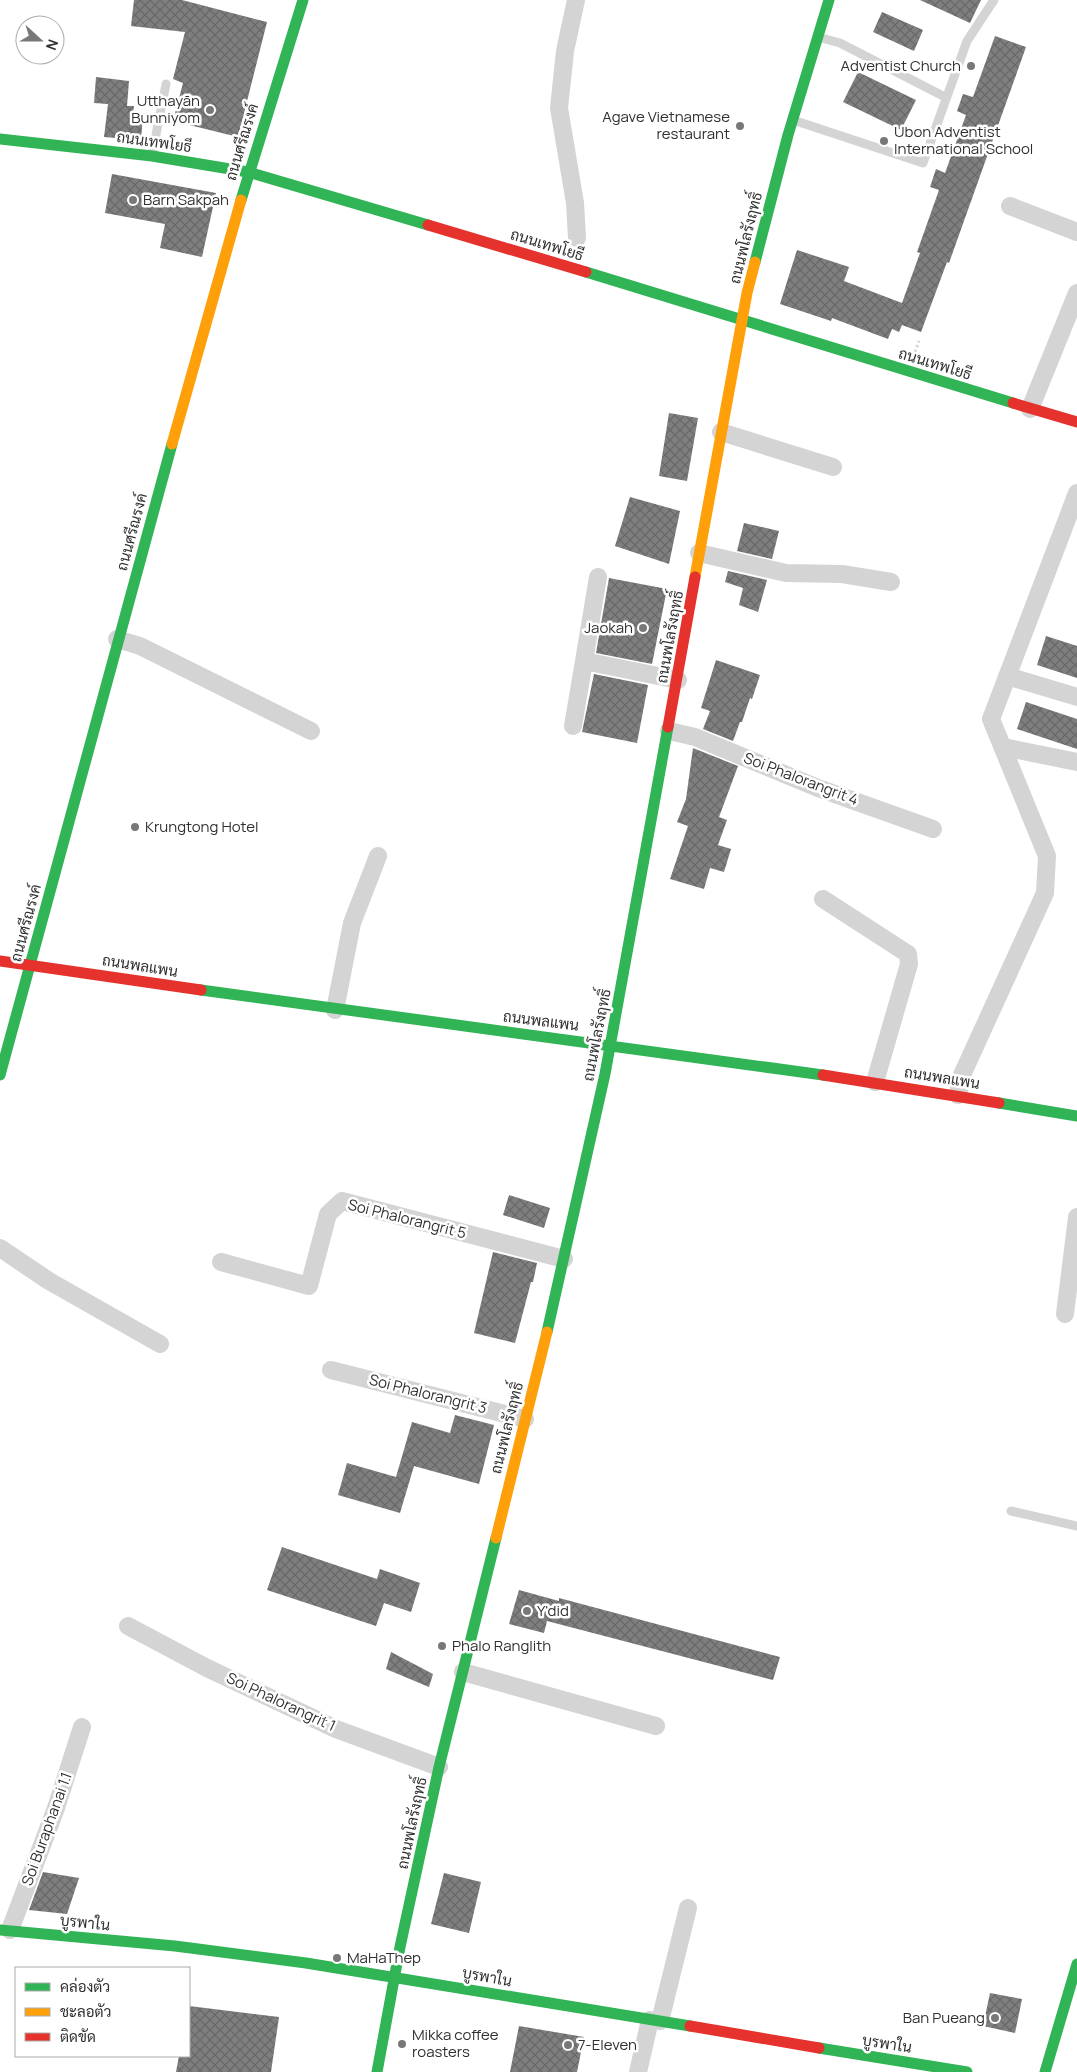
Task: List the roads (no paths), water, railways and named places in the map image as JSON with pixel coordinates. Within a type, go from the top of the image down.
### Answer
[{"type":"street","name":"ถนนศรีณรงค์","points":[[0,1075],[117,639],[248,172],[303,0]]},
{"type":"street","points":[[576,0],[565,51],[559,108],[575,202],[577,238]]},
{"type":"street","name":"ถนนพโลรังฤทธิ์","points":[[377,2072],[439,1767],[564,1259],[611,1046],[747,293],[792,120],[829,0]]},
{"type":"street","name":"ถนนเทพโยธี","points":[[0,139],[152,156],[248,172],[574,268],[1077,422]]},
{"type":"street","points":[[1010,206],[1077,232]]},
{"type":"street","points":[[1030,409],[1077,293]]},
{"type":"street","points":[[721,432],[833,467]]},
{"type":"street","points":[[958,1094],[962,1075],[1045,892],[1047,856],[991,719],[1077,493]]},
{"type":"street","points":[[699,553],[786,573],[842,574],[891,582]]},
{"type":"street","points":[[573,726],[598,577]]},
{"type":"street","points":[[117,639],[140,646],[311,731]]},
{"type":"street","points":[[584,661],[678,680]]},
{"type":"street","points":[[1007,676],[1077,697]]},
{"type":"street","name":"Soi Phalorangrit 4","points":[[669,731],[695,737],[818,788],[933,829]]},
{"type":"street","points":[[1003,747],[1077,762]]},
{"type":"street","points":[[336,1010],[352,923],[378,856]]},
{"type":"street","points":[[823,899],[908,954],[909,964],[875,1082]]},
{"type":"street","name":"ถนนพลแพน","points":[[0,961],[336,1010],[875,1082],[958,1094],[1077,1116]]},
{"type":"street","name":"Soi Phalorangrit 5","points":[[221,1262],[309,1286],[328,1214],[342,1201],[564,1259]]},
{"type":"street","points":[[1065,1314],[1077,1217]]},
{"type":"street","points":[[0,1248],[49,1281],[160,1344]]},
{"type":"street","name":"Soi Phalorangrit 3","points":[[331,1370],[525,1419]]},
{"type":"street","name":"Soi Phalorangrit 1","points":[[128,1626],[207,1668],[336,1729],[439,1767]]},
{"type":"street","points":[[463,1672],[656,1726]]},
{"type":"street","name":"Soi Buraphanai 1.1","points":[[5,1930],[56,1808],[82,1727]]},
{"type":"street","points":[[638,2072],[688,1908]]},
{"type":"street","name":"บูรพาใน","points":[[5,1930],[175,1946],[306,1963],[967,2072]]},
{"type":"street","points":[[1045,2072],[1077,1964]]},
{"type":"lane","points":[[792,120],[923,163],[945,97],[967,40],[994,0]]},
{"type":"lane","points":[[818,37],[840,43],[945,97]]},
{"type":"lane","points":[[152,156],[166,84]]},
{"type":"lane","points":[[1011,1511],[1077,1526]]},
{"type":"place","name":"Adventist Church","points":[[971,66]]},
{"type":"place","name":"Utthayān Bunniyom","points":[[210,110]]},
{"type":"place","name":"Agave Vietnamese restaurant","points":[[740,126]]},
{"type":"place","name":"Ubon Adventist International School","points":[[884,141]]},
{"type":"place","name":"Barn Sakpah","points":[[133,200]]},
{"type":"place","name":"Jaokah","points":[[643,628]]},
{"type":"place","name":"Krungtong Hotel","points":[[135,827]]},
{"type":"place","name":"Y'did","points":[[527,1611]]},
{"type":"place","name":"Phalo Ranglith","points":[[442,1646]]},
{"type":"place","name":"MaHaThep","points":[[337,1958]]},
{"type":"place","name":"Ban Pueang","points":[[995,2018]]},
{"type":"place","name":"Mikka coffee roasters","points":[[402,2044]]},
{"type":"place","name":"7-Eleven","points":[[568,2045]]}]
